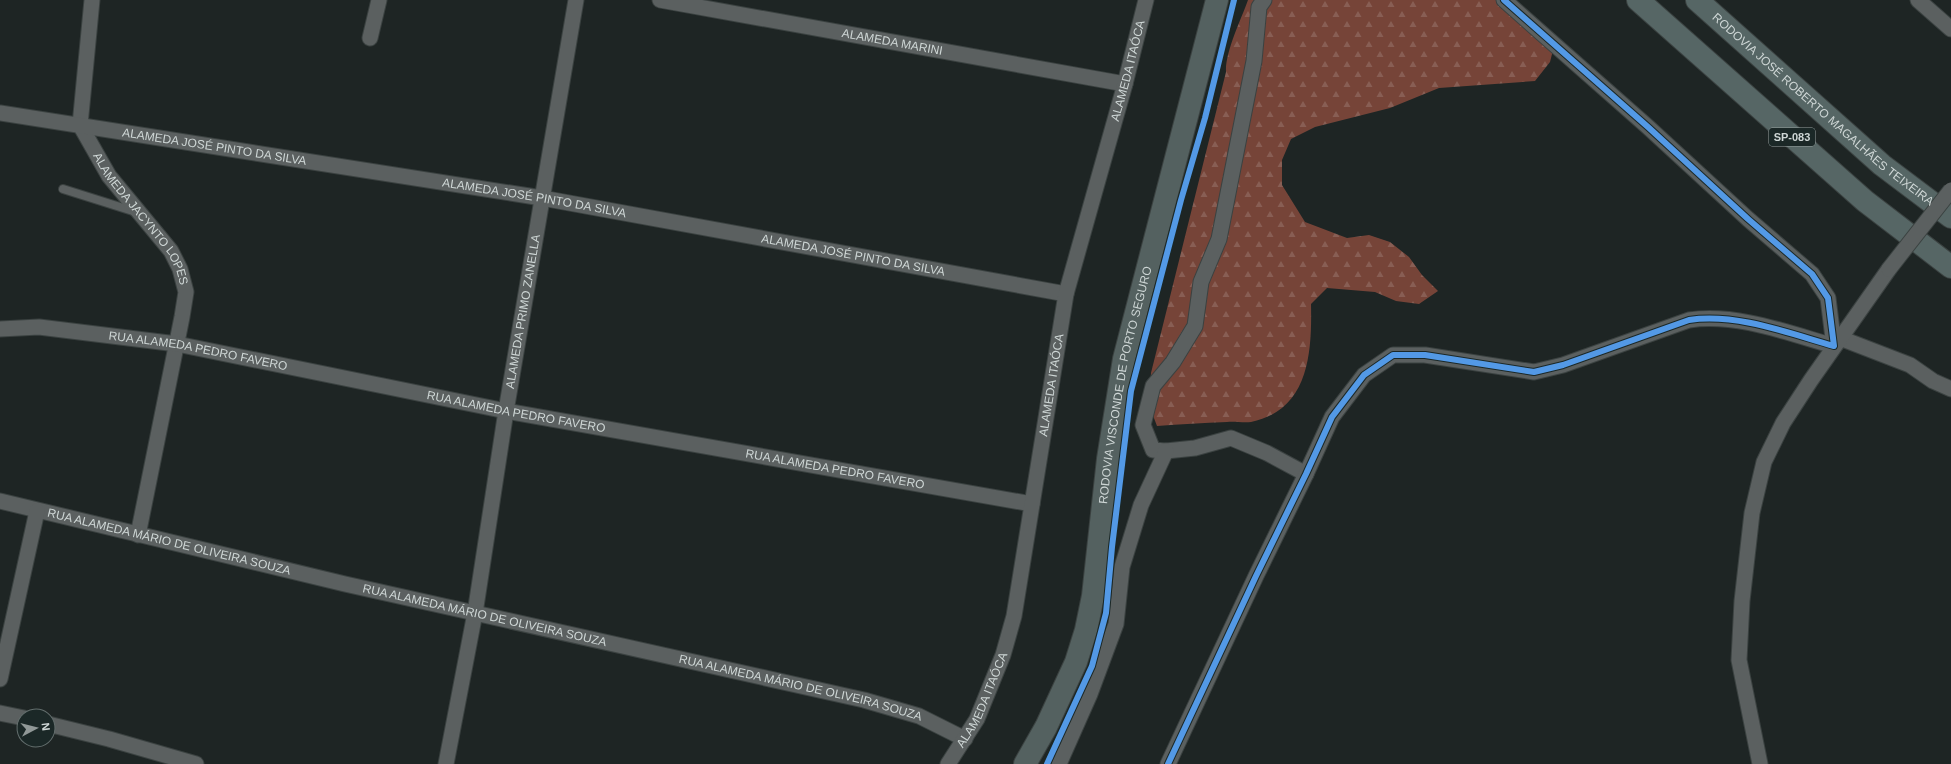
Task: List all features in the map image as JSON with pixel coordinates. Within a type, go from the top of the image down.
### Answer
[{"type":"highway","name":"SP-083","points":[[1638,0],[1865,202],[1951,267]]},
{"type":"highway","name":"RODOVIA JOSÉ ROBERTO MAGALHÃES TEIXEIRA","points":[[1696,0],[1882,165],[1951,217]]},
{"type":"main road","name":"RODOVIA VISCONDE DE PORTO SEGURO","points":[[1026,764],[1046,727],[1076,662],[1086,630],[1093,596],[1108,459],[1124,359],[1217,0]]},
{"type":"street","points":[[80,125],[92,0]]},
{"type":"street","points":[[370,38],[379,0]]},
{"type":"street","name":"ALAMEDA PRIMO ZANELLA","points":[[446,764],[475,613],[506,411],[576,0]]},
{"type":"street","name":"ALAMEDA MARINI","points":[[660,0],[1125,84]]},
{"type":"street","name":"ALAMEDA ITAÓCA","points":[[948,764],[977,719],[1003,655],[1014,616],[1066,294],[1125,84],[1146,0]]},
{"type":"street","points":[[1264,0],[1259,7],[1254,61],[1219,239],[1201,282],[1195,326],[1173,362],[1153,386],[1142,424],[1153,450],[1166,451],[1195,448],[1231,438],[1268,453],[1306,474]]},
{"type":"street","points":[[1504,0],[1538,28],[1748,219],[1812,274],[1828,298],[1837,342]]},
{"type":"street","points":[[1918,0],[1951,29]]},
{"type":"street","name":"ALAMEDA JOSÉ PINTO DA SILVA","points":[[0,113],[542,198],[1066,294]]},
{"type":"street","name":"ALAMEDA JACYNTO LOPES","points":[[80,125],[109,176],[137,212],[171,251],[180,269],[186,292],[177,344],[138,535]]},
{"type":"street","points":[[1760,764],[1739,660],[1742,601],[1752,512],[1764,462],[1783,423],[1837,342],[1889,269],[1951,190]]},
{"type":"street","points":[[1168,764],[1332,417],[1364,375],[1393,355],[1425,355],[1534,372],[1563,365],[1689,320],[1707,317],[1726,319],[1837,342],[1910,365],[1933,381],[1951,389]]},
{"type":"street","name":"RUA ALAMEDA PEDRO FAVERO","points":[[0,329],[39,326],[177,344],[506,411],[1032,504]]},
{"type":"street","points":[[1059,764],[1090,694],[1116,624],[1122,568],[1142,506],[1166,451]]},
{"type":"street","name":"RUA ALAMEDA MÁRIO DE OLIVEIRA SOUZA","points":[[0,501],[138,535],[475,613],[864,700],[919,716],[965,739]]},
{"type":"street","points":[[0,679],[37,510]]},
{"type":"street","points":[[0,713],[16,716]]},
{"type":"street","points":[[56,726],[109,739],[196,764]]},
{"type":"lane","points":[[63,189],[137,212]]},
{"type":"green space","points":[[1248,0],[1508,0],[1553,50],[1550,62],[1535,81],[1439,88],[1390,108],[1315,127],[1291,139],[1282,160],[1282,185],[1305,222],[1347,238],[1369,235],[1390,242],[1409,257],[1422,275],[1438,291],[1419,304],[1396,301],[1375,292],[1327,288],[1311,304],[1308,360],[1303,377],[1296,392],[1285,405],[1270,415],[1251,422],[1157,426],[1149,405],[1151,373],[1226,72],[1228,55]]},
{"type":"cycle path","points":[[1047,764],[1092,666],[1106,613],[1112,547],[1131,391],[1181,200],[1205,118],[1234,0]]},
{"type":"cycle path","points":[[1168,764],[1332,417],[1364,375],[1393,355],[1425,355],[1534,372],[1563,365],[1689,320],[1707,319],[1725,319],[1744,322],[1781,330],[1834,346],[1828,298],[1812,274],[1748,219],[1648,127],[1504,0]]}]
